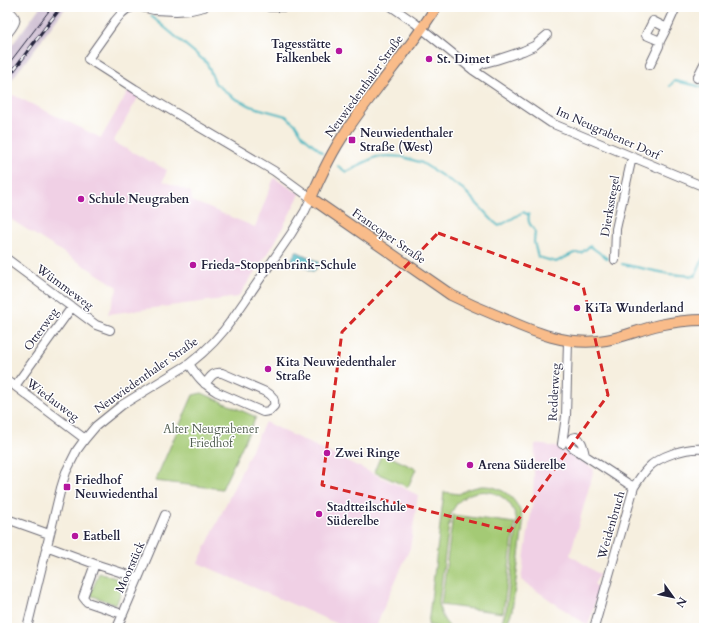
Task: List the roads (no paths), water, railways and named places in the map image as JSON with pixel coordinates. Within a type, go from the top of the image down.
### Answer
[{"type":"main road","name":"Neuwiedenthaler Straße","points":[[311,198],[325,168],[344,134],[422,29],[436,7]]},
{"type":"main road","name":"Francoper Straße","points":[[311,198],[452,295],[527,329],[544,335],[568,341],[597,342],[621,337],[672,322],[704,320]]},
{"type":"street","points":[[141,7],[154,10],[176,11],[204,7]]},
{"type":"street","name":"Francoper Straße","points":[[141,7],[130,8],[122,13],[88,59],[274,171],[311,198]]},
{"type":"street","points":[[269,7],[294,7]]},
{"type":"street","name":"Im Neugrabener Dorf","points":[[392,7],[473,70],[551,123],[678,177],[704,186]]},
{"type":"street","points":[[650,65],[676,7]]},
{"type":"street","points":[[7,10],[14,14],[15,21],[7,34]]},
{"type":"street","points":[[660,41],[646,35],[653,20],[667,28]]},
{"type":"street","points":[[473,70],[481,64],[534,46],[547,35]]},
{"type":"street","points":[[697,78],[704,64]]},
{"type":"street","name":"Dierksstegel","points":[[615,260],[616,229],[632,157]]},
{"type":"street","name":"Neuwiedenthaler Straße","points":[[27,628],[49,534],[66,472],[85,439],[96,426],[113,412],[189,364],[226,329],[291,234],[311,198]]},
{"type":"street","name":"Wümmeweg","points":[[7,259],[96,325],[110,330]]},
{"type":"street","name":"Otterweg","points":[[15,386],[72,307]]},
{"type":"street","name":"Redderweg","points":[[562,444],[566,416],[568,341]]},
{"type":"street","points":[[189,364],[197,376],[205,384],[217,392],[263,412],[269,411],[274,406],[274,400],[268,393],[222,373],[215,373],[205,384]]},
{"type":"street","name":"Wiedauweg","points":[[7,380],[85,439]]},
{"type":"street","name":"Weidenbruch","points":[[594,628],[634,487],[647,468],[661,458],[684,450],[698,448],[704,449]]},
{"type":"street","points":[[584,455],[634,487]]},
{"type":"street","name":"Moorstück","points":[[117,628],[165,515]]},
{"type":"street","points":[[7,519],[49,534]]},
{"type":"street","points":[[46,546],[138,578]]},
{"type":"street","points":[[95,564],[83,597],[87,602],[122,614]]},
{"type":"water","points":[[296,251],[319,262],[314,272],[291,260]]},
{"type":"waterway","points":[[151,16],[207,63],[215,83],[234,98],[253,107],[286,116],[296,125],[303,136],[322,152]]},
{"type":"waterway","points":[[670,86],[674,81],[704,88]]},
{"type":"waterway","points":[[338,166],[346,172],[376,157],[389,156],[403,157],[422,163],[463,189],[499,226],[523,212],[529,215],[529,222],[535,231],[534,242],[538,257],[556,262],[574,253],[581,253],[590,246],[608,259]]},
{"type":"waterway","points":[[622,264],[669,274],[695,276],[704,256]]},
{"type":"tram line","points":[[7,66],[52,7]]},
{"type":"railway","points":[[7,79],[61,7]]},
{"type":"place","name":"Tagesstätte Falkenbek","points":[[339,51]]},
{"type":"place","name":"St. Dimet","points":[[429,59]]},
{"type":"place","name":"Neuwiedenthaler Straße (West)","points":[[352,140]]},
{"type":"place","name":"Schule Neugraben","points":[[81,199]]},
{"type":"place","name":"Frieda-Stoppenbrink-Schule","points":[[193,265]]},
{"type":"place","name":"KiTa Wunderland","points":[[577,308]]},
{"type":"place","name":"Kita Neuwiedenthaler Straße","points":[[268,369]]},
{"type":"place","name":"Zwei Ringe","points":[[327,453]]},
{"type":"place","name":"Arena Süderelbe","points":[[470,465]]},
{"type":"place","name":"Friedhof Neuwiedenthal","points":[[67,487]]},
{"type":"place","name":"Stadtteilschule Süderelbe","points":[[319,514]]},
{"type":"place","name":"Eatbell","points":[[75,536]]},
{"type":"park label","name":"Alter Neugrabener Friedhof","points":[[211,436]]}]
